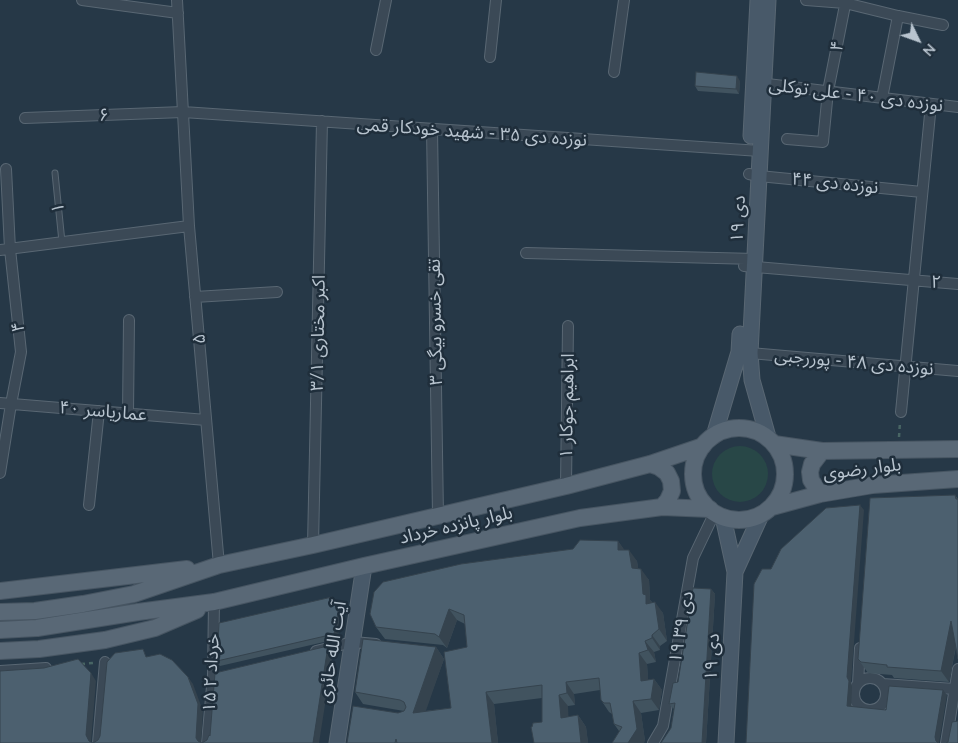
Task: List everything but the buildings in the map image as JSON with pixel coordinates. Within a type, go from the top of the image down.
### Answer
[{"type":"main road","name":"۱۹ دی","points":[[758,0],[759,83]]},
{"type":"main road","name":"۱۹ دی","points":[[708,441],[739,352],[749,262],[759,83],[768,0]]},
{"type":"main road","name":"۱۹ دی","points":[[749,262],[752,380],[771,440]]},
{"type":"main road","points":[[735,572],[766,511],[782,493],[786,476],[783,459],[771,440],[751,429],[731,428],[708,441],[696,458],[693,472],[695,486],[700,499],[716,513],[736,520],[749,519],[766,511]]},
{"type":"main road","name":"بلوار رضوی","points":[[771,440],[822,451],[958,450]]},
{"type":"main road","name":"بلوار پانزده خرداد","points":[[0,591],[219,565],[566,486],[650,464],[708,441]]},
{"type":"main road","points":[[820,494],[811,480],[810,472],[812,464],[822,451]]},
{"type":"main road","points":[[650,464],[659,467],[667,473],[671,481],[672,491],[662,507]]},
{"type":"main road","name":"بلوار رضوی","points":[[766,511],[820,494],[872,490],[958,479]]},
{"type":"main road","name":"بلوار پانزده خرداد","points":[[0,630],[37,628],[214,602],[364,566],[580,518],[662,507],[716,513]]},
{"type":"main road","points":[[716,513],[735,572]]},
{"type":"main road","name":"بلوار پانزده خرداد","points":[[0,612],[64,607],[134,594],[219,565]]},
{"type":"main road","name":"آیت الله حائری","points":[[338,743],[347,708],[353,642],[364,566]]},
{"type":"main road","name":"۱۹ دی","points":[[726,743],[735,572]]},
{"type":"main road","name":"بلوار پانزده خرداد","points":[[0,651],[39,649],[105,640],[155,628],[214,602]]},
{"type":"street","points":[[82,0],[178,13]]},
{"type":"street","name":"۵","points":[[177,0],[189,226],[219,565]]},
{"type":"street","points":[[376,50],[386,0]]},
{"type":"street","points":[[490,58],[496,0]]},
{"type":"street","points":[[614,72],[624,0]]},
{"type":"street","points":[[806,0],[846,2],[898,16],[943,25]]},
{"type":"street","name":"۴","points":[[787,139],[823,142],[828,91],[846,2]]},
{"type":"street","points":[[882,98],[898,16]]},
{"type":"street","name":"نوزده دی ۴۰ - علی توکلی","points":[[759,83],[958,107]]},
{"type":"street","points":[[901,412],[932,104]]},
{"type":"street","name":"۶","points":[[25,118],[183,112]]},
{"type":"street","name":"نوزده دی ۳۵ - شهید خودکار قمی","points":[[183,112],[755,151]]},
{"type":"street","name":"۳/۱ اکبر مختاری","points":[[313,545],[322,122]]},
{"type":"street","name":"۳ تقی خسرو بیگی","points":[[432,129],[438,516]]},
{"type":"street","name":"۴","points":[[5,403],[21,352],[5,250],[6,169]]},
{"type":"street","name":"نوزده دی ۴۴","points":[[754,175],[922,192]]},
{"type":"street","points":[[5,250],[189,226]]},
{"type":"street","name":"۲","points":[[526,252],[749,262],[914,281],[958,284]]},
{"type":"street","points":[[195,297],[276,292]]},
{"type":"street","points":[[128,320],[128,413]]},
{"type":"street","name":"۱ ابراهیم جوکار","points":[[566,486],[568,326]]},
{"type":"street","name":"نوزده دی ۴۸ - پوررجبی","points":[[750,353],[958,371]]},
{"type":"street","points":[[0,473],[5,403]]},
{"type":"street","name":"عماریاسر ۴۰","points":[[5,403],[206,420]]},
{"type":"street","points":[[89,504],[99,411]]},
{"type":"street","name":"۱۹ دی ۳۹","points":[[653,743],[663,726],[693,558],[716,513]]},
{"type":"street","name":"۱۵ خرداد ۲","points":[[207,743],[218,674],[214,602]]},
{"type":"street","points":[[858,683],[862,633]]},
{"type":"street","points":[[306,653],[353,642],[383,645]]},
{"type":"street","points":[[98,743],[105,662]]},
{"type":"street","points":[[0,671],[46,668]]},
{"type":"street","points":[[946,743],[955,708],[954,689],[958,669]]},
{"type":"street","points":[[866,678],[875,678],[883,684],[887,692],[885,702],[878,708],[869,711],[860,708],[854,700],[853,691],[858,683],[866,678]]},
{"type":"street","points":[[883,684],[954,689]]},
{"type":"lane","name":"۱","points":[[55,173],[62,242]]},
{"type":"path","points":[[898,451],[901,412]]},
{"type":"path","points":[[76,665],[105,662]]},
{"type":"green space","points":[[735,446],[745,446],[760,454],[766,463],[768,474],[766,485],[760,494],[745,502],[735,502],[724,497],[717,490],[712,479],[712,469],[717,458],[724,451]]}]
